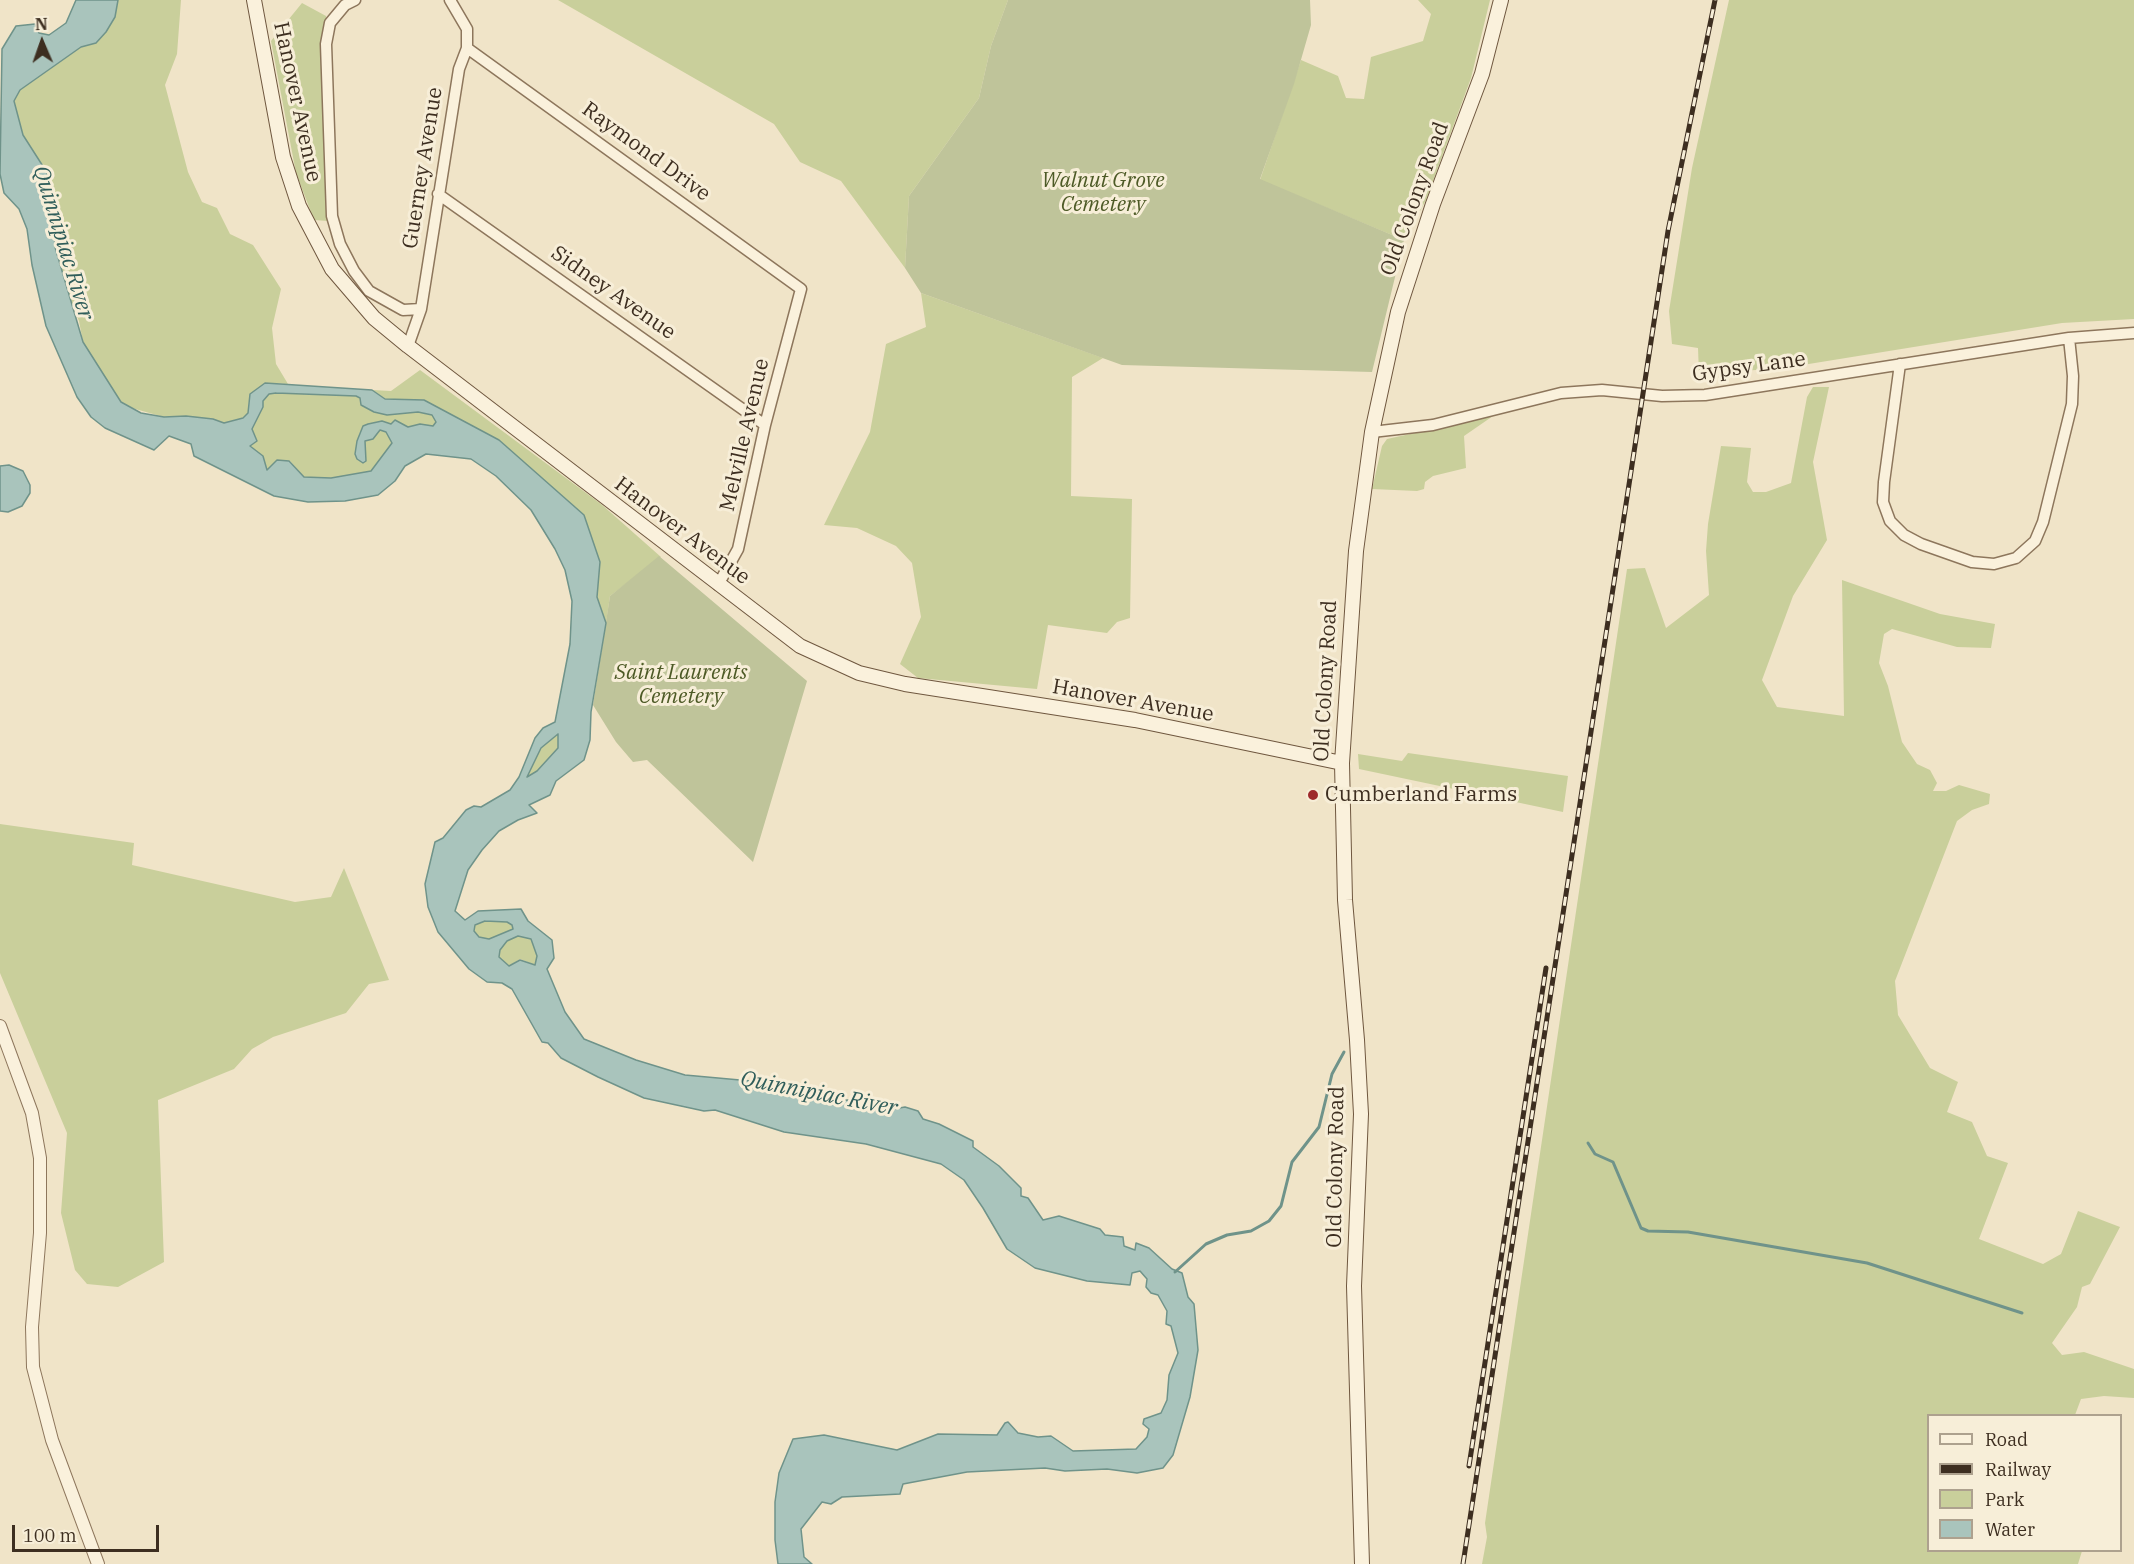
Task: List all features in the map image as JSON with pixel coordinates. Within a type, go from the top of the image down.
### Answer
[{"type":"main road","name":"Hanover Avenue","points":[[254,0],[283,157],[299,206],[332,269],[374,318],[408,346],[800,646],[859,673],[921,688],[1135,720],[1342,763]]},
{"type":"main road","name":"Old Colony Road","points":[[1362,1564],[1354,1286],[1360,1114],[1358,1040],[1345,900],[1342,763],[1355,558],[1372,432],[1387,358],[1409,274],[1482,74],[1501,0]]},
{"type":"street","points":[[355,0],[345,5],[330,23],[326,44],[332,216],[340,244],[354,271],[369,291],[403,309],[422,309]]},
{"type":"street","name":"Guerney Avenue","points":[[408,346],[422,309],[459,69],[467,48],[467,28],[450,0]]},
{"type":"street","name":"Raymond Drive","points":[[467,48],[801,289]]},
{"type":"street","name":"Sidney Avenue","points":[[438,194],[765,425]]},
{"type":"street","name":"Melville Avenue","points":[[718,585],[738,549],[765,425],[801,289]]},
{"type":"street","name":"Gypsy Lane","points":[[1372,432],[1433,425],[1570,392],[1602,390],[1662,396],[1705,395],[2069,338],[2134,333]]},
{"type":"street","points":[[1900,364],[1884,482],[1883,502],[1890,521],[1904,535],[1921,544],[1972,562],[1994,564],[2016,558],[2035,541],[2043,522],[2072,404],[2073,376],[2069,338]]},
{"type":"street","points":[[0,1026],[32,1113],[40,1158],[41,1224],[32,1328],[33,1367],[52,1440],[98,1564]]},
{"type":"green space","points":[[118,0],[181,0],[177,54],[165,85],[188,172],[202,202],[217,208],[230,234],[253,245],[281,289],[272,328],[276,364],[288,384],[265,383],[249,401],[248,413],[239,421],[224,423],[186,416],[164,417],[128,407],[121,402],[83,342],[79,321],[69,298],[55,247],[51,184],[22,133],[14,101],[20,90],[81,47],[115,17]]},
{"type":"green space","points":[[558,0],[1008,0],[991,46],[979,98],[909,196],[905,268],[841,181],[800,162],[774,124]]},
{"type":"green space","name":"Walnut Grove Cemetery","points":[[1008,0],[1310,0],[1311,25],[1294,84],[1260,179],[1404,240],[1372,372],[1122,365],[921,293],[905,268],[909,196],[979,98],[991,46]]},
{"type":"green space","points":[[1418,0],[1490,0],[1471,78],[1426,200],[1404,240],[1260,180],[1301,60],[1338,76],[1346,98],[1364,99],[1371,57],[1423,41],[1431,14]]},
{"type":"green space","points":[[1729,0],[2134,0],[2134,319],[2062,323],[1784,368],[1699,374],[1698,348],[1672,344],[1669,311],[1692,168]]},
{"type":"green space","points":[[302,3],[326,16],[328,221],[314,220],[296,173],[271,41]]},
{"type":"green space","points":[[921,293],[1103,358],[1072,377],[1071,496],[1132,499],[1130,618],[1117,622],[1107,633],[1048,625],[1037,689],[918,678],[900,664],[921,617],[912,563],[896,546],[857,528],[824,525],[870,432],[886,344],[926,327]]},
{"type":"green space","points":[[420,370],[601,504],[661,557],[610,596],[606,623],[597,597],[600,562],[583,515],[499,440],[424,400],[385,399],[372,390],[391,391]]},
{"type":"green space","points":[[1813,387],[1829,387],[1813,462],[1827,540],[1793,596],[1762,680],[1777,707],[1844,716],[1842,580],[1940,614],[1995,624],[1991,648],[1957,647],[1892,629],[1884,634],[1879,663],[1888,686],[1902,742],[1917,764],[1930,770],[1937,783],[1933,791],[1946,791],[1959,785],[1990,794],[1989,804],[1972,810],[1957,821],[1895,981],[1898,1015],[1930,1068],[1958,1082],[1947,1112],[1972,1122],[1987,1156],[2008,1163],[1979,1239],[2043,1264],[2061,1254],[2078,1211],[2120,1227],[2090,1284],[2082,1287],[2077,1307],[2052,1343],[2062,1355],[2084,1352],[2134,1369],[2134,1398],[2104,1396],[2081,1399],[2075,1414],[1927,1414],[1927,1552],[2082,1552],[2078,1564],[1482,1564],[1487,1537],[1485,1523],[1627,569],[1645,568],[1666,628],[1709,595],[1706,551],[1708,524],[1721,446],[1751,448],[1747,482],[1753,492],[1766,492],[1791,483],[1807,397]]},
{"type":"green space","points":[[269,394],[356,396],[432,415],[436,421],[433,426],[420,424],[408,427],[395,421],[391,424],[382,421],[368,424],[360,432],[355,454],[364,449],[365,441],[380,430],[386,432],[392,443],[371,471],[331,478],[304,477],[290,461],[277,460],[267,470],[263,456],[250,446],[257,441],[252,429],[263,407],[263,401]]},
{"type":"green space","points":[[1493,416],[1464,436],[1466,468],[1433,476],[1425,482],[1424,489],[1417,491],[1372,489],[1382,446],[1387,439]]},
{"type":"green space","name":"Saint Laurents Cemetery","points":[[659,556],[807,681],[753,862],[647,760],[633,762],[616,742],[593,705],[610,596]]},
{"type":"green space","points":[[558,734],[558,748],[537,771],[526,778],[541,748]]},
{"type":"green space","points":[[1408,753],[1568,776],[1563,812],[1359,769],[1358,754],[1402,761]]},
{"type":"green space","points":[[0,824],[134,843],[132,865],[295,902],[331,897],[344,868],[389,980],[369,984],[346,1013],[273,1037],[252,1049],[234,1069],[158,1100],[164,1262],[118,1287],[87,1284],[75,1270],[61,1213],[67,1133],[0,973]]},
{"type":"green space","points":[[485,921],[507,922],[512,925],[513,929],[489,939],[479,937],[474,931],[475,925]]},
{"type":"green space","points":[[518,936],[531,939],[537,956],[535,965],[520,959],[509,966],[499,957],[500,950],[507,941]]},
{"type":"water","points":[[76,0],[118,0],[115,17],[96,43],[81,47],[20,90],[14,101],[23,135],[46,171],[51,184],[55,247],[83,342],[121,402],[141,413],[164,417],[186,416],[213,419],[224,423],[243,418],[248,413],[250,394],[265,383],[372,390],[385,399],[424,400],[499,440],[584,515],[600,562],[597,597],[606,623],[591,712],[590,740],[584,760],[556,781],[550,795],[529,805],[537,813],[518,820],[499,831],[482,850],[468,870],[455,911],[465,920],[478,911],[521,909],[528,921],[552,940],[554,958],[547,969],[565,1012],[584,1039],[636,1060],[685,1075],[762,1082],[827,1102],[848,1100],[862,1106],[888,1110],[905,1107],[918,1111],[923,1119],[939,1124],[973,1141],[973,1147],[999,1166],[1021,1188],[1021,1196],[1028,1198],[1043,1220],[1059,1216],[1100,1229],[1105,1235],[1123,1237],[1124,1246],[1135,1250],[1136,1243],[1149,1248],[1172,1269],[1182,1273],[1188,1297],[1194,1304],[1198,1350],[1190,1397],[1173,1455],[1163,1468],[1137,1473],[1107,1469],[1065,1471],[1045,1468],[967,1472],[903,1484],[900,1494],[842,1497],[831,1504],[822,1502],[801,1529],[804,1557],[812,1564],[778,1564],[775,1540],[775,1502],[779,1473],[793,1439],[824,1435],[897,1450],[938,1434],[997,1435],[1008,1422],[1018,1433],[1038,1437],[1051,1436],[1073,1451],[1136,1449],[1147,1437],[1149,1429],[1143,1424],[1144,1419],[1161,1413],[1167,1400],[1169,1375],[1178,1353],[1171,1326],[1166,1324],[1167,1311],[1158,1295],[1151,1293],[1146,1287],[1147,1279],[1140,1271],[1132,1273],[1130,1285],[1087,1281],[1035,1268],[1007,1249],[964,1180],[941,1164],[866,1144],[784,1132],[715,1110],[704,1111],[644,1098],[598,1077],[561,1058],[548,1043],[542,1042],[512,989],[502,983],[487,982],[469,969],[438,932],[428,907],[425,884],[435,842],[443,838],[466,810],[474,806],[481,807],[510,790],[519,777],[535,738],[543,728],[555,722],[570,644],[572,601],[565,570],[531,510],[496,476],[471,459],[426,454],[405,466],[395,481],[378,495],[345,501],[308,502],[274,496],[194,456],[191,444],[169,436],[154,450],[105,428],[91,417],[77,397],[46,326],[32,265],[27,229],[19,209],[4,193],[0,174],[2,49],[16,26],[35,24],[39,33],[49,35],[66,23]],"holes":[[[269,394],[356,396],[360,398],[361,405],[374,412],[387,415],[418,412],[432,415],[436,422],[433,426],[420,424],[408,427],[395,420],[391,424],[382,421],[363,426],[355,454],[357,459],[363,463],[366,461],[365,441],[373,439],[380,430],[386,432],[392,443],[371,471],[331,478],[304,477],[289,461],[277,460],[267,470],[263,456],[250,446],[257,441],[252,429],[263,407],[263,401]],[[558,734],[558,748],[537,771],[527,777],[541,748]],[[485,921],[507,922],[512,925],[513,929],[489,939],[479,937],[474,931],[475,925]],[[518,936],[531,939],[537,956],[535,965],[520,960],[509,966],[499,957],[500,950],[507,941]]]},
{"type":"water","points":[[9,465],[23,471],[30,485],[30,493],[22,506],[8,512],[0,511],[0,466]]},
{"type":"waterway","points":[[1175,1272],[1206,1244],[1227,1235],[1251,1231],[1269,1221],[1281,1206],[1292,1162],[1319,1127],[1332,1074],[1344,1052]]},
{"type":"waterway","points":[[1588,1143],[1595,1154],[1613,1162],[1641,1228],[1648,1231],[1688,1232],[1867,1263],[2022,1313]]},
{"type":"railway","points":[[1463,1564],[1668,231],[1715,0]]},
{"type":"railway","points":[[1469,1466],[1546,968]]},
{"type":"place","name":"Cumberland Farms","points":[[1313,795]]},
{"type":"water label","name":"Quinnipiac River","points":[[63,243]]},
{"type":"water label","name":"Quinnipiac River","points":[[819,1094]]}]
